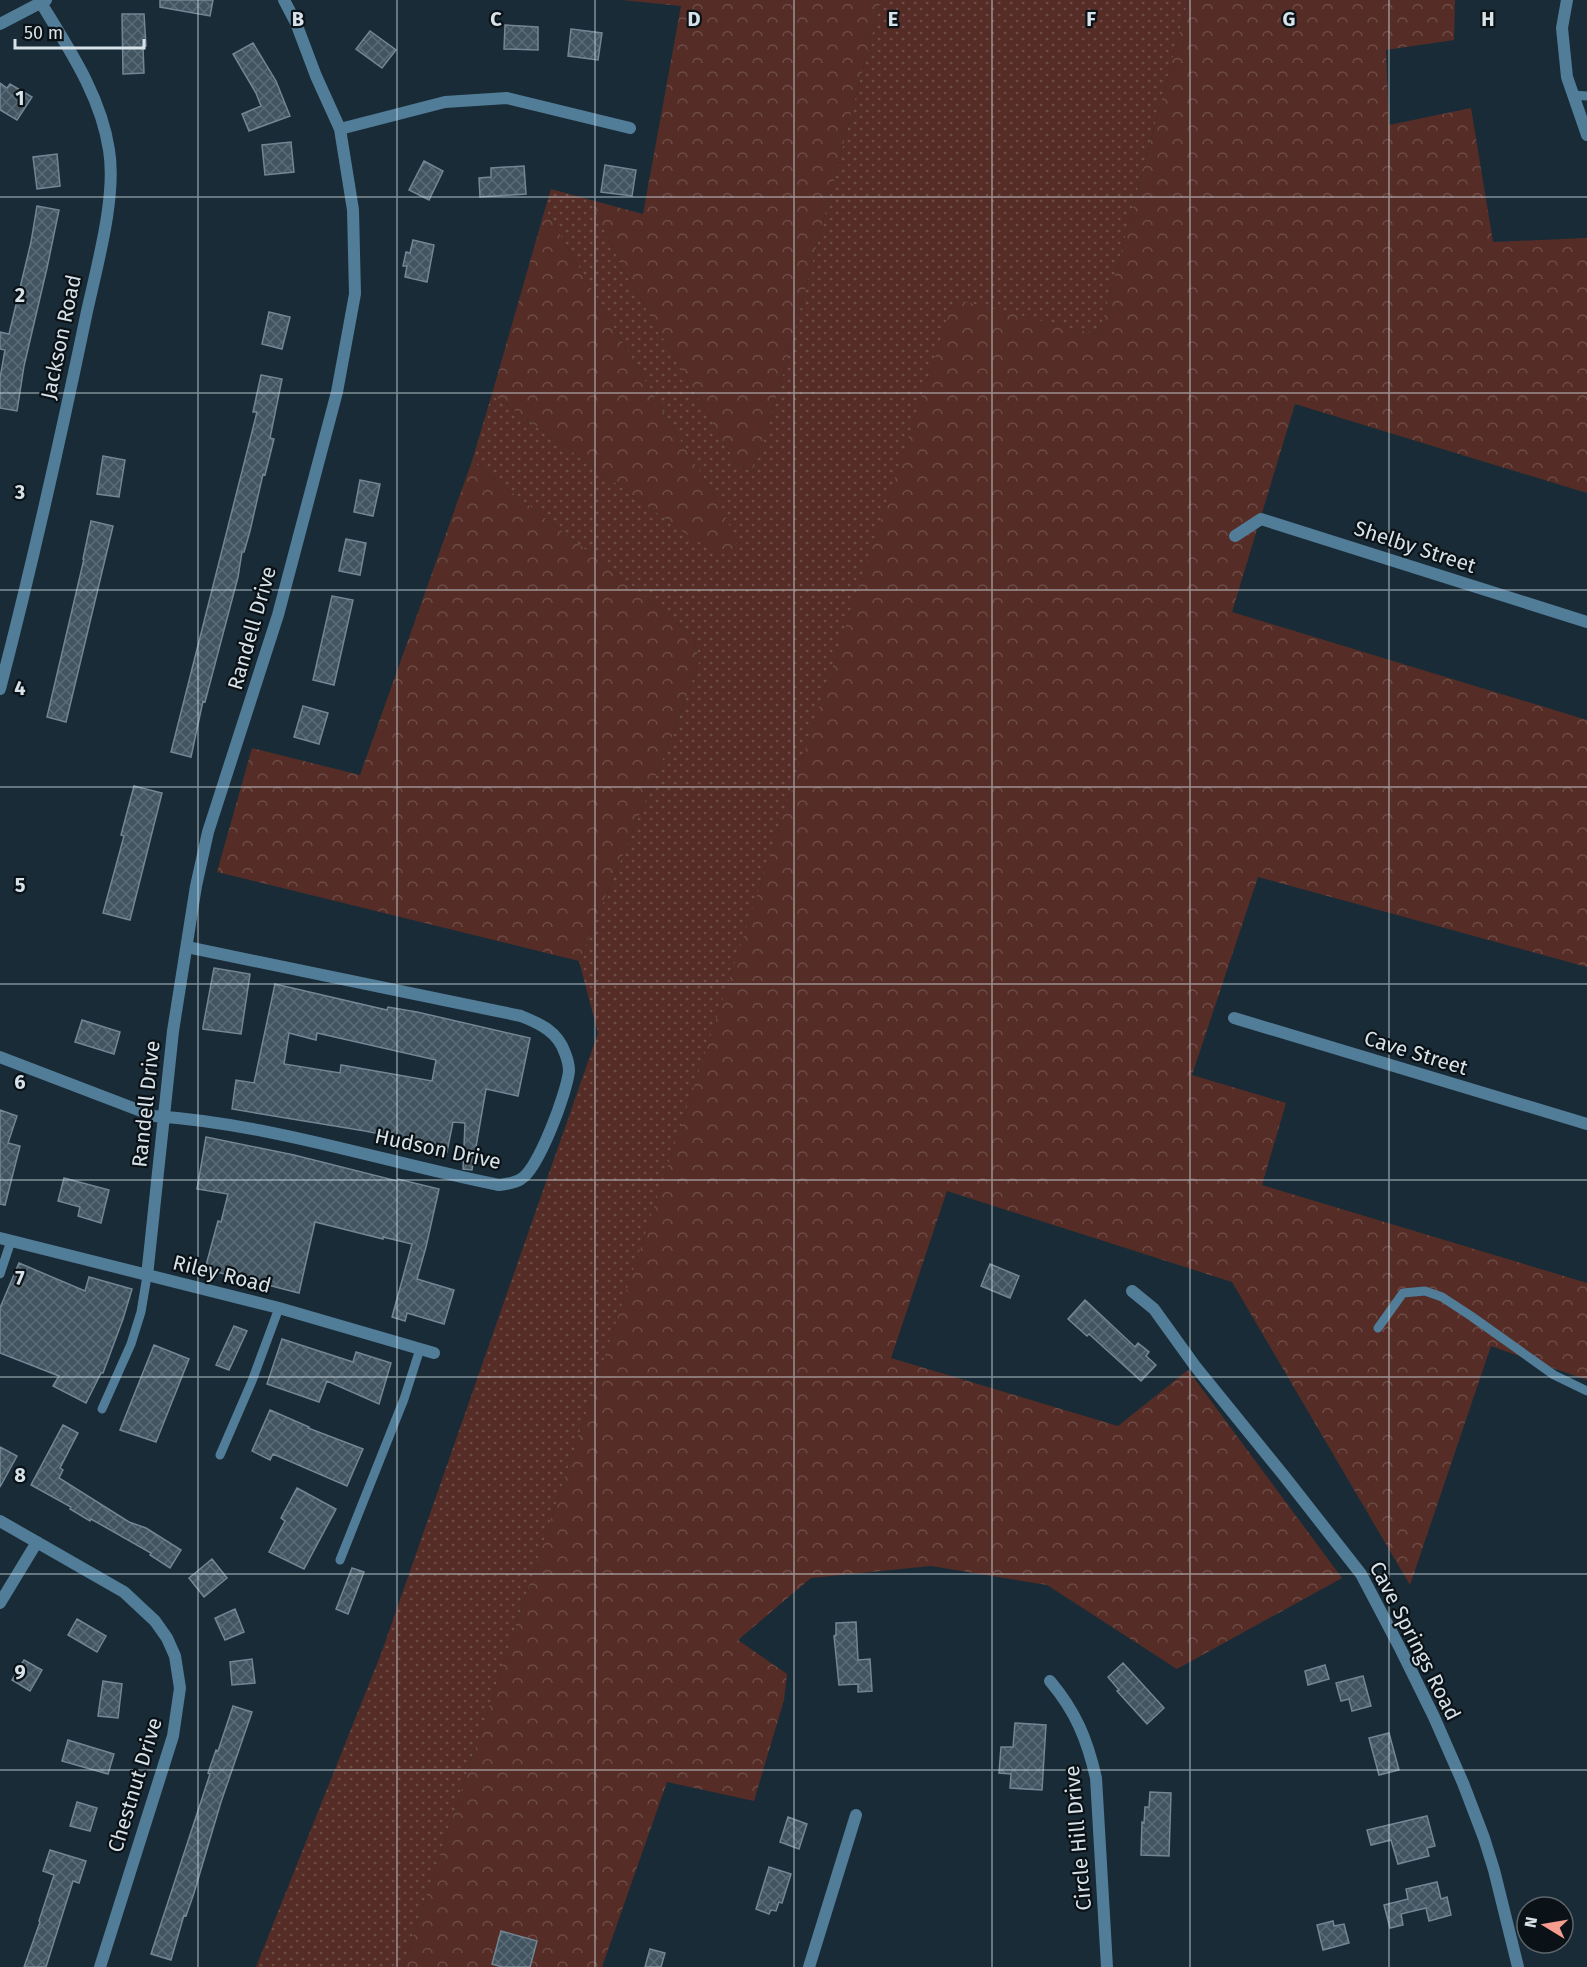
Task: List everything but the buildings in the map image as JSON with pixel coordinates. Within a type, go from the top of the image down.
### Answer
[{"type":"street","name":"Randell Drive","points":[[147,1276],[173,1030],[196,886],[208,832],[278,615],[337,392],[355,294],[353,210],[340,129],[316,76],[296,23],[284,0]]},
{"type":"street","points":[[1567,0],[1563,28],[1567,77],[1587,135]]},
{"type":"street","points":[[0,24],[43,1]]},
{"type":"street","name":"Jackson Road","points":[[0,689],[48,493],[103,235],[109,195],[110,153],[100,110],[43,1]]},
{"type":"street","points":[[340,129],[445,102],[507,98],[630,128]]},
{"type":"street","name":"Shelby Street","points":[[1235,536],[1261,519],[1587,622]]},
{"type":"street","name":"Hudson Drive","points":[[0,1057],[145,1114],[177,1117],[302,1139],[499,1185],[513,1183],[523,1178],[535,1163],[552,1125],[569,1070],[561,1043],[550,1030],[521,1016],[187,947]]},
{"type":"street","name":"Cave Street","points":[[1234,1018],[1587,1124]]},
{"type":"street","name":"Riley Road","points":[[6,1240],[279,1308],[434,1353]]},
{"type":"street","name":"Cave Springs Road","points":[[1132,1291],[1154,1309],[1195,1366],[1361,1574],[1401,1650],[1463,1783],[1494,1870],[1518,1967]]},
{"type":"street","name":"Chestnut Drive","points":[[0,1521],[124,1592],[140,1605],[167,1638],[179,1673],[180,1688],[173,1736],[100,1967]]},
{"type":"street","points":[[0,1604],[37,1542]]},
{"type":"street","name":"Circle Hill Drive","points":[[1050,1681],[1067,1701],[1078,1723],[1092,1759],[1096,1778],[1107,1967]]},
{"type":"street","points":[[809,1967],[856,1815]]},
{"type":"lane","points":[[1573,95],[1587,96]]},
{"type":"lane","points":[[0,1274],[6,1240]]},
{"type":"lane","points":[[102,1409],[141,1312],[147,1276]]},
{"type":"lane","points":[[1378,1328],[1403,1293],[1425,1291],[1442,1297],[1554,1375],[1587,1391]]},
{"type":"lane","points":[[220,1455],[252,1381],[279,1308]]},
{"type":"lane","points":[[340,1560],[404,1399],[420,1349]]},
{"type":"green space","points":[[622,0],[881,0],[780,386],[752,472],[736,463],[622,268],[591,200],[643,214],[681,6]]},
{"type":"green space","points":[[881,0],[1188,0],[1099,335],[954,300],[403,1967],[256,1967],[381,1654],[598,1033],[579,961],[675,729],[699,662],[694,637],[472,461],[492,394],[693,539],[718,501],[675,432],[545,209],[551,189],[591,200],[622,268],[736,463],[752,472],[780,386]]},
{"type":"green space","points":[[1188,0],[1455,0],[1454,40],[1386,50],[1389,125],[1471,108],[1493,242],[1587,238],[1587,493],[1295,404],[1232,612],[1587,720],[1587,967],[1258,877],[1192,1075],[1286,1103],[1262,1185],[1587,1283],[1587,1380],[1491,1346],[1410,1585],[1232,1282],[947,1191],[891,1358],[1118,1426],[1188,1370],[1342,1578],[1177,1669],[1047,1585],[931,1566],[811,1578],[738,1640],[787,1674],[784,1700],[754,1801],[667,1782],[602,1967],[403,1967],[954,299],[1099,335]]},
{"type":"green space","points":[[545,209],[675,432],[718,501],[737,542],[727,556],[693,539],[492,394]]},
{"type":"green space","points":[[472,461],[694,637],[699,662],[675,729],[579,961],[217,872],[252,748],[360,775]]}]
